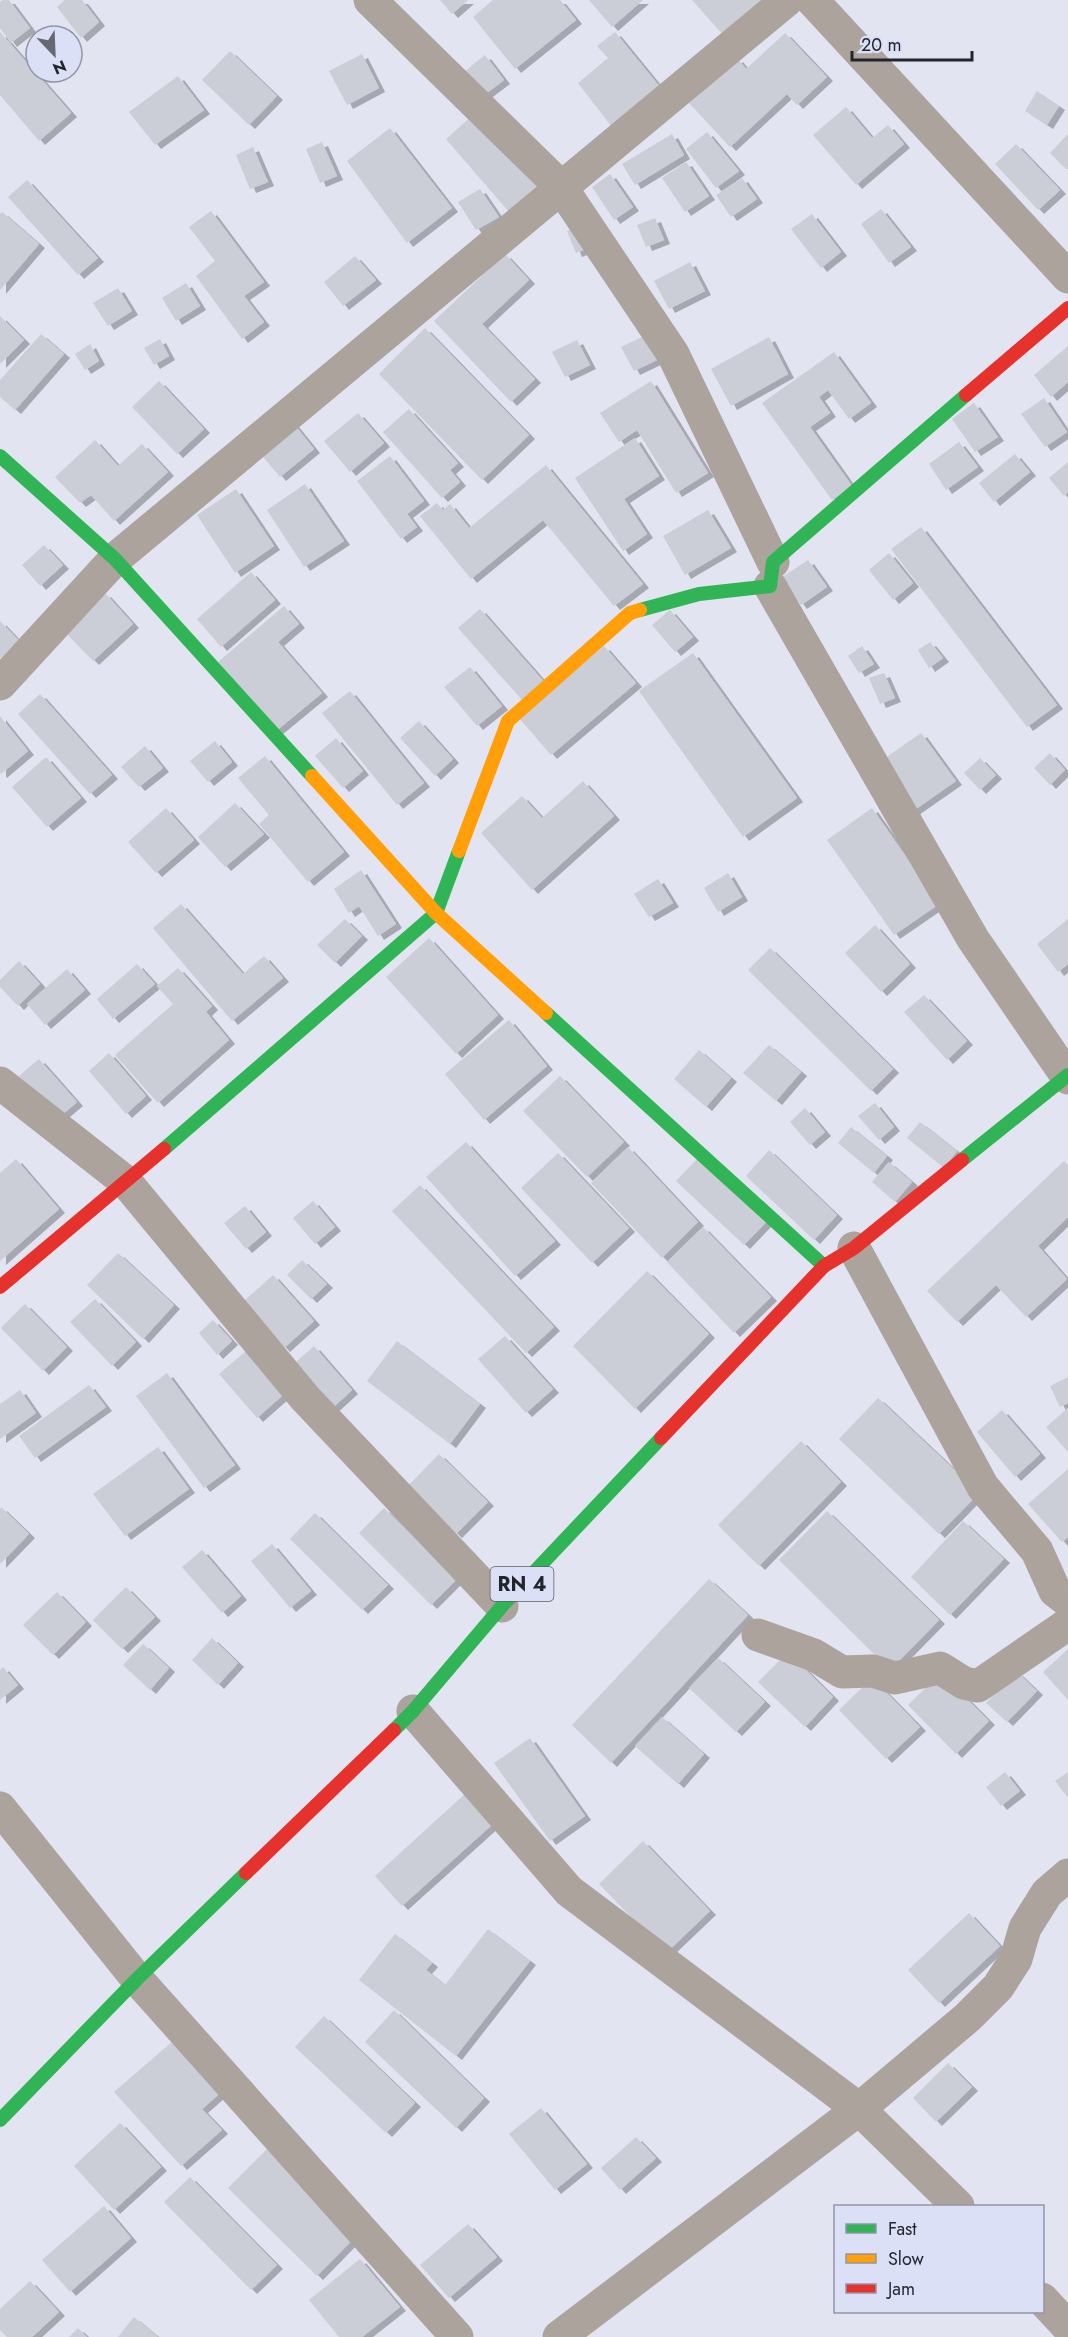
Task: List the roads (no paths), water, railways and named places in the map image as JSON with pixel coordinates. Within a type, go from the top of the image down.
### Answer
[{"type":"main road","points":[[0,1287],[126,1182],[436,913],[508,721],[630,613],[772,574],[1068,308]]},
{"type":"main road","points":[[0,456],[115,559],[436,913],[824,1266]]},
{"type":"main road","name":"RN 4","points":[[0,2120],[137,1979],[413,1711],[502,1606],[824,1266],[854,1248],[1068,1076]]},
{"type":"street","points":[[370,0],[561,188],[673,354],[772,574],[973,939],[1068,1076]]},
{"type":"street","points":[[0,684],[115,559],[787,0]]},
{"type":"street","points":[[812,0],[1068,277]]},
{"type":"street","points":[[0,1083],[126,1182],[305,1398],[502,1606]]},
{"type":"street","points":[[854,1248],[983,1487],[1037,1551],[1055,1591],[1068,1601]]},
{"type":"street","points":[[758,1635],[814,1655],[842,1672],[873,1671],[895,1678],[940,1668],[964,1683],[978,1686],[1068,1624]]},
{"type":"street","points":[[413,1711],[568,1891],[859,2109],[957,2205]]},
{"type":"street","points":[[0,1808],[137,1979],[457,2337]]},
{"type":"street","points":[[559,2337],[859,2109],[968,2017],[998,1987],[1016,1959],[1025,1928],[1047,1893],[1068,1875]]},
{"type":"street","points":[[1044,2300],[1068,2327]]}]
